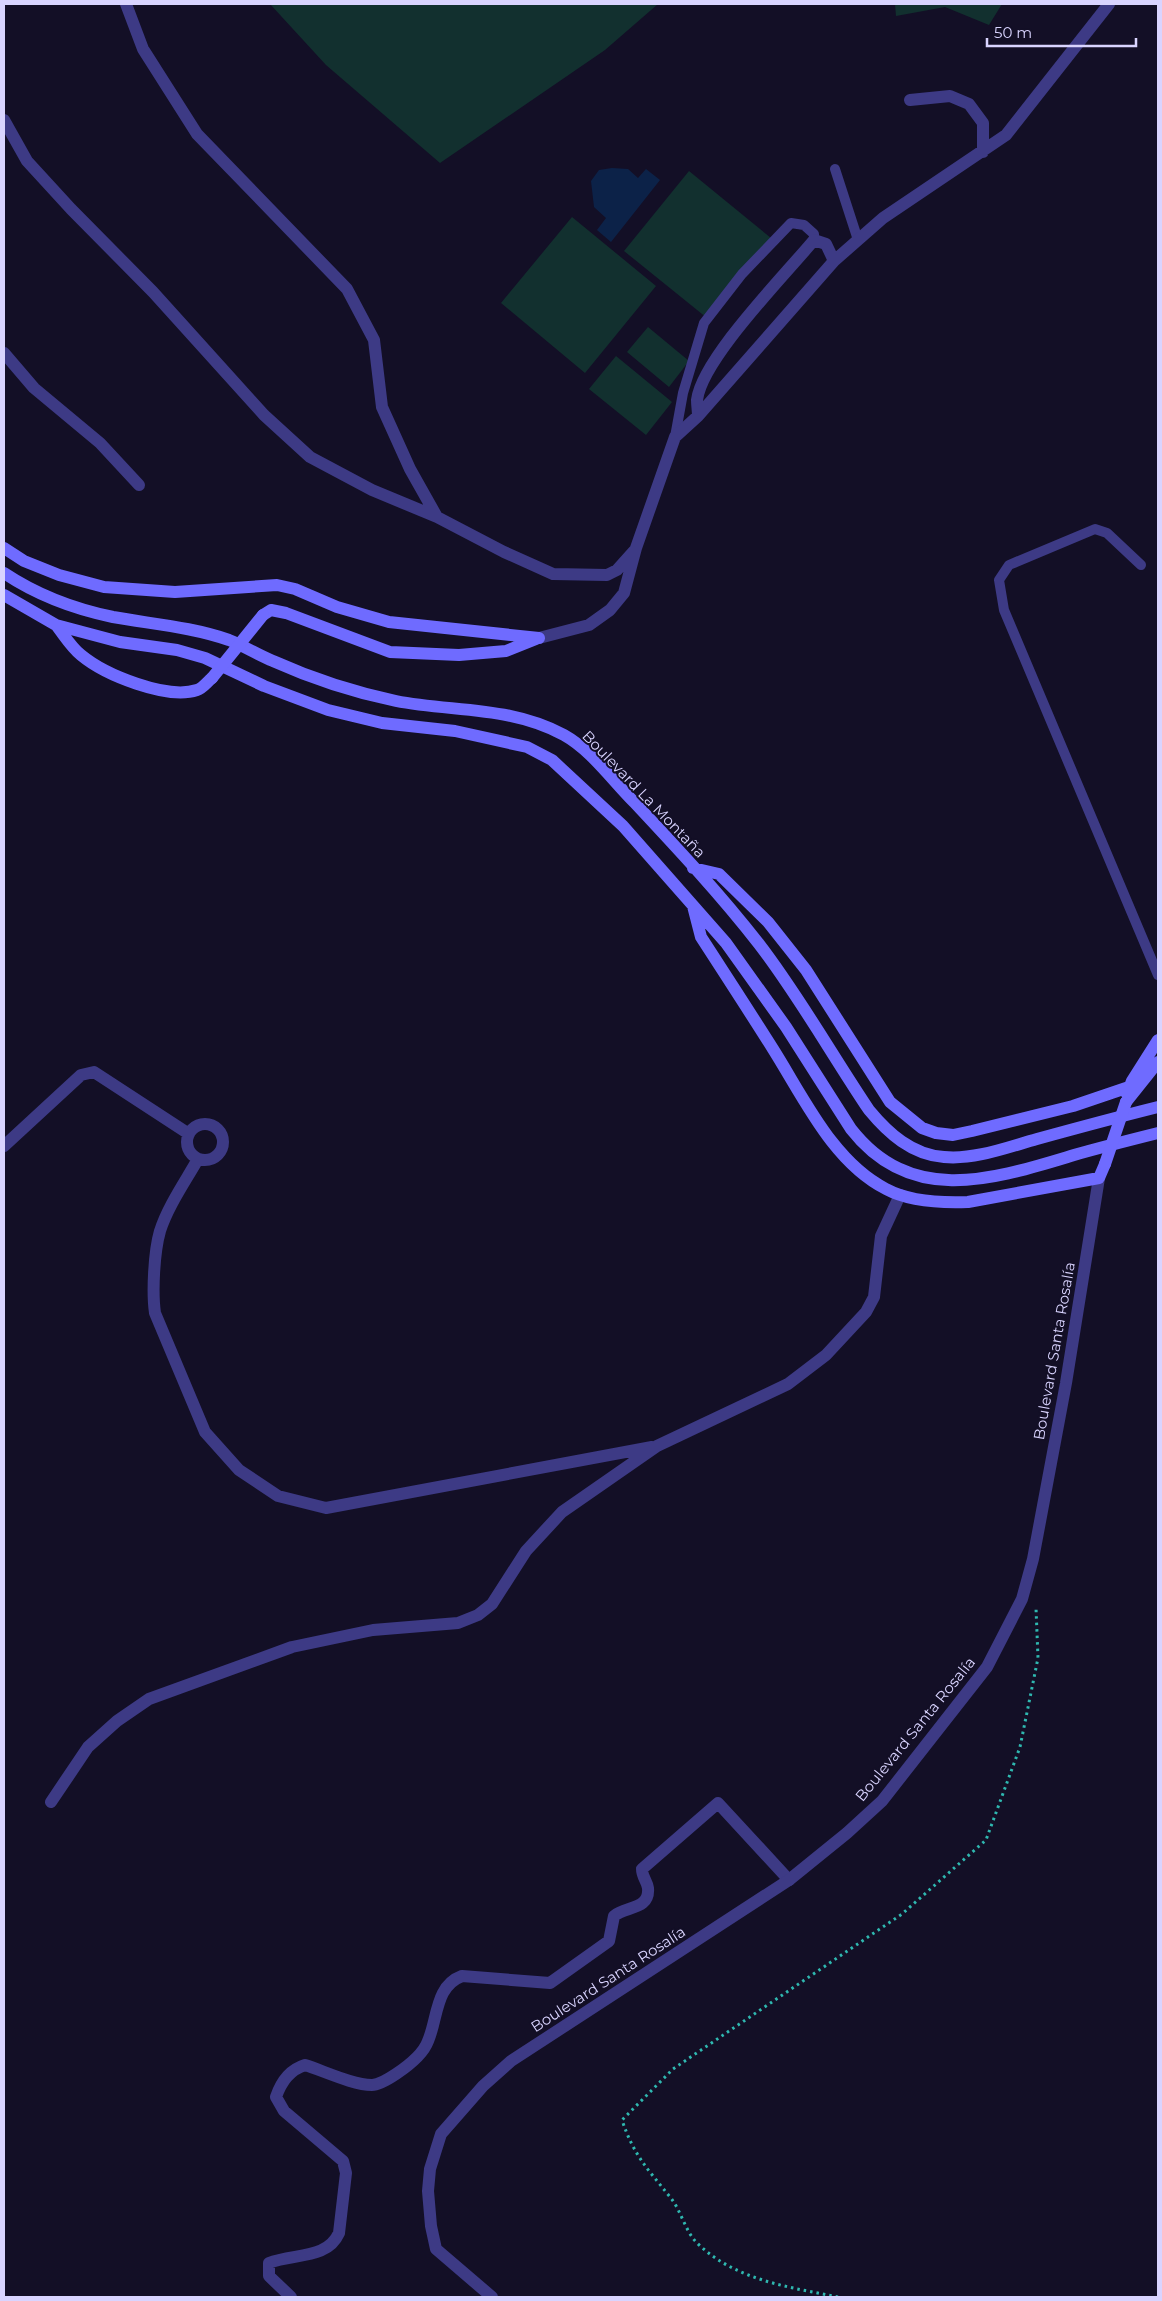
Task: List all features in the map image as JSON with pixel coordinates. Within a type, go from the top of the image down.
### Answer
[{"type":"main road","points":[[4,548],[24,562],[59,576],[104,587],[175,592],[276,585],[295,589],[337,607],[389,622],[539,638]]},
{"type":"main road","name":"Boulevard La Montaña","points":[[4,573],[30,588],[74,607],[114,617],[206,633],[230,641],[332,686],[398,701],[503,713],[564,735],[577,744],[693,868],[759,944],[869,1110],[883,1127],[900,1141],[922,1152],[944,1158],[964,1156],[1158,1107]]},
{"type":"main road","points":[[4,596],[56,625],[120,642],[176,650],[205,658],[264,686],[328,710],[382,723],[455,731],[527,747],[552,760],[579,783],[622,826],[726,943],[777,1013],[860,1142],[891,1166],[921,1178],[949,1182],[965,1181],[1011,1174],[1158,1133]]},
{"type":"main road","points":[[56,625],[82,656],[138,684],[161,691],[181,693],[199,690],[212,678],[263,615],[271,610],[286,613],[375,648],[414,654],[459,655],[506,651],[539,638]]},
{"type":"main road","points":[[693,868],[719,874],[779,935],[806,970],[890,1102],[922,1128],[936,1133],[953,1135],[1073,1106],[1129,1087]]},
{"type":"main road","points":[[692,903],[701,937],[819,1121],[849,1162],[875,1182],[900,1195],[950,1202],[968,1202],[1099,1178]]},
{"type":"main road","points":[[1126,1102],[1129,1087],[1158,1040]]},
{"type":"main road","points":[[1126,1102],[1158,1062]]},
{"type":"main road","name":"Boulevard Santa Rosalía","points":[[1099,1178],[1126,1102]]},
{"type":"street","points":[[126,4],[143,49],[197,134],[347,289],[374,340],[382,407],[410,469],[436,517]]},
{"type":"street","points":[[539,638],[589,625],[610,610],[624,594],[636,548],[675,437],[698,416],[834,261],[883,218],[1006,135],[1109,4]]},
{"type":"street","points":[[910,100],[950,96],[969,104],[983,123],[983,152]]},
{"type":"street","points":[[4,120],[27,160],[71,209],[153,292],[270,421],[310,457],[372,490],[436,517],[504,552],[553,574],[607,575],[617,570],[636,548]]},
{"type":"street","points":[[698,416],[698,400],[706,376],[722,349],[814,240],[826,244],[834,261]]},
{"type":"street","points":[[4,354],[34,388],[100,443],[139,485]]},
{"type":"street","points":[[4,1146],[81,1075],[94,1072],[189,1134]]},
{"type":"street","points":[[203,1124],[215,1128],[222,1137],[222,1148],[215,1158],[198,1159],[193,1156],[187,1145],[189,1134],[193,1129],[203,1124]]},
{"type":"street","points":[[198,1159],[167,1214],[160,1233],[153,1294],[155,1313],[205,1432],[239,1470],[278,1496],[326,1508],[657,1446]]},
{"type":"street","name":"Boulevard Santa Rosalía","points":[[492,2297],[436,2249],[431,2226],[428,2191],[430,2169],[441,2134],[483,2086],[511,2061],[789,1880],[882,1801],[982,1674],[1006,1634],[1022,1600],[1033,1559],[1062,1403],[1099,1178]]},
{"type":"street","points":[[51,1802],[88,1747],[117,1721],[149,1699],[292,1646],[373,1630],[458,1623],[478,1616],[492,1604],[526,1551],[562,1512],[657,1446],[788,1384],[826,1356],[866,1312],[874,1297],[881,1236],[900,1195]]},
{"type":"street","points":[[291,2297],[269,2276],[270,2263],[318,2252],[329,2248],[336,2241],[339,2233],[346,2173],[343,2161],[284,2111],[276,2098],[280,2084],[290,2074],[305,2065],[361,2084],[374,2085],[398,2073],[421,2053],[428,2043],[439,1999],[446,1987],[456,1978],[462,1976],[550,1983],[609,1941],[614,1916],[624,1910],[637,1908],[647,1898],[648,1888],[642,1876],[642,1869],[718,1803],[789,1880]]},
{"type":"lane","points":[[835,170],[858,240]]},
{"type":"lane","points":[[675,437],[683,393],[704,323],[742,274],[791,223],[804,225],[814,234],[814,240]]},
{"type":"lane","points":[[1141,565],[1107,534],[1095,530],[1009,565],[999,580],[1004,610],[1158,975]]},
{"type":"path","points":[[838,2297],[763,2281],[720,2263],[696,2242],[672,2198],[643,2166],[629,2142],[622,2120],[673,2069],[902,1914],[986,1840],[1020,1747],[1038,1658],[1035,1598]]},
{"type":"green space","points":[[270,4],[658,4],[605,50],[440,163],[326,65]]},
{"type":"green space","points":[[895,4],[1002,4],[989,25],[945,7],[896,16]]},
{"type":"green space","points":[[689,171],[771,238],[707,318],[624,251]]},
{"type":"green space","points":[[572,217],[656,286],[585,373],[501,303]]},
{"type":"green space","points":[[648,327],[689,361],[669,387],[627,352]]},
{"type":"green space","points":[[616,356],[672,402],[646,435],[589,389]]},
{"type":"water","points":[[612,168],[628,169],[638,178],[646,169],[660,180],[611,242],[597,230],[606,218],[594,207],[591,181],[599,170]]}]
